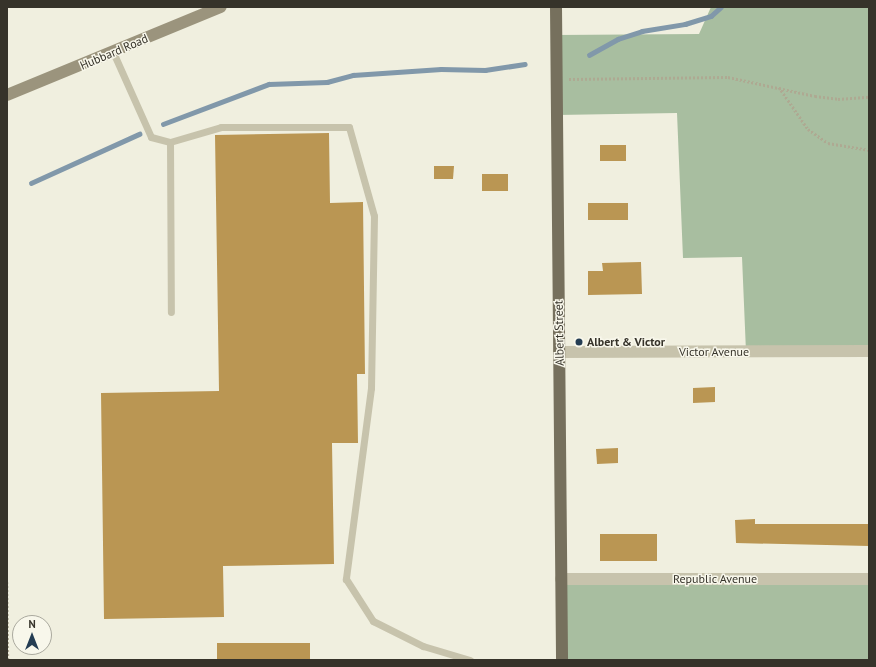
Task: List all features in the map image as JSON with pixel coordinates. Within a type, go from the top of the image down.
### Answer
[{"type":"main road","name":"Albert Street","points":[[556,7],[562,660]]},
{"type":"street","name":"Hubbard Road","points":[[7,95],[221,7]]},
{"type":"street","name":"Victor Avenue","points":[[559,352],[869,351]]},
{"type":"street","name":"Republic Avenue","points":[[561,579],[869,579]]},
{"type":"lane","points":[[113,52],[151,137],[170,142],[221,127],[349,127],[374,216],[371,388],[346,579],[373,621],[422,646],[470,660]]},
{"type":"lane","points":[[170,142],[171,312]]},
{"type":"path","points":[[556,80],[728,77],[815,96],[838,99],[869,97]]},
{"type":"path","points":[[779,87],[808,129],[828,143],[869,150]]},
{"type":"path","points":[[7,582],[8,660]]},
{"type":"green space","points":[[711,7],[869,7],[869,351],[746,352],[742,257],[683,258],[677,113],[557,115],[556,35],[699,34]]},
{"type":"green space","points":[[561,579],[869,579],[869,660],[562,660]]},
{"type":"building","points":[[329,133],[330,203],[363,202],[365,374],[357,374],[358,443],[332,443],[334,564],[223,566],[224,617],[104,619],[101,393],[219,391],[215,135]]},
{"type":"building","points":[[600,145],[626,145],[626,161],[600,161]]},
{"type":"building","points":[[434,166],[454,166],[453,179],[434,179]]},
{"type":"building","points":[[482,174],[508,174],[508,191],[482,191]]},
{"type":"building","points":[[588,203],[628,203],[628,220],[588,220]]},
{"type":"building","points":[[641,262],[642,294],[588,295],[588,271],[603,271],[602,263]]},
{"type":"building","points":[[715,387],[715,402],[693,403],[693,388]]},
{"type":"building","points":[[618,448],[618,463],[597,464],[596,449]]},
{"type":"building","points":[[755,519],[755,524],[869,524],[869,546],[736,543],[735,520]]},
{"type":"building","points":[[600,534],[657,534],[657,561],[600,561]]},
{"type":"building","points":[[217,643],[310,643],[310,660],[217,660]]},
{"type":"waterway","points":[[589,55],[618,39],[642,31],[685,24],[711,16],[721,7]]},
{"type":"waterway","points":[[163,124],[269,84],[327,82],[353,75],[441,69],[485,70],[525,64]]},
{"type":"waterway","points":[[31,183],[139,134]]},
{"type":"place","name":"Albert & Victor","points":[[579,342]]}]
